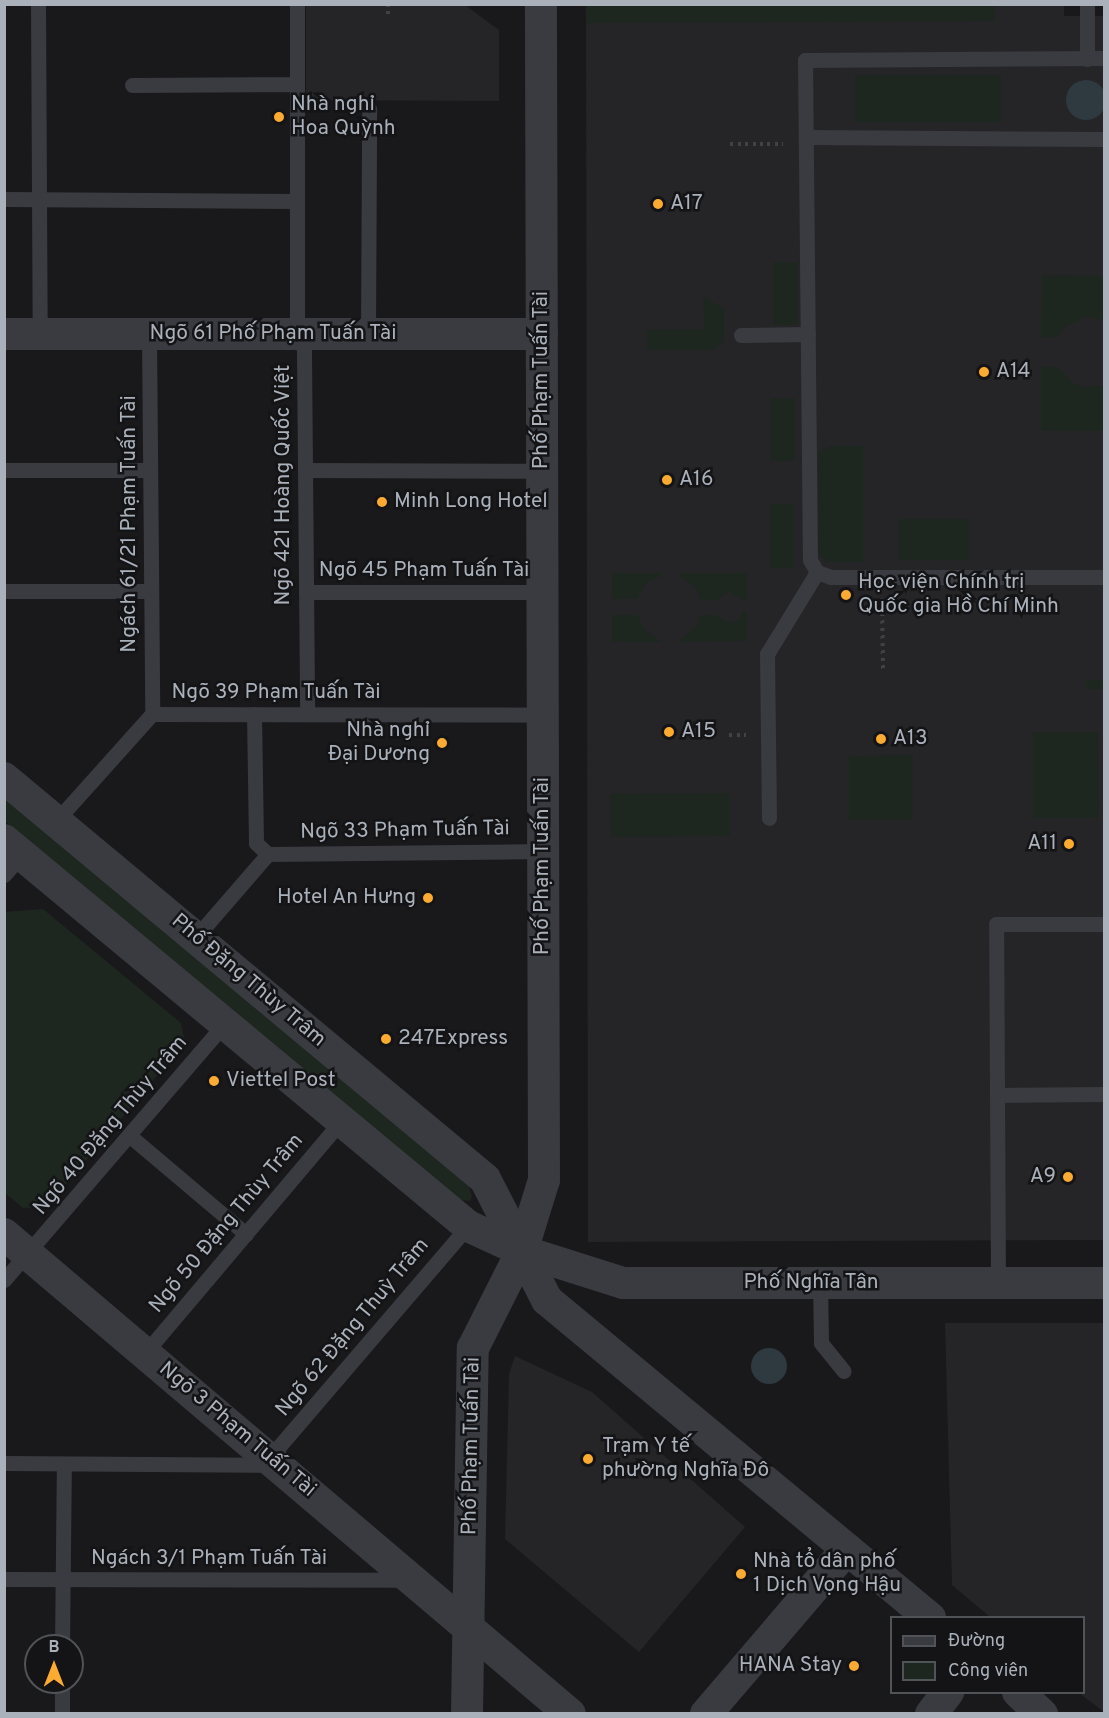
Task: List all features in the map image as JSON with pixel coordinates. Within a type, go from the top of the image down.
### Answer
[{"type":"street","name":"Phố Phạm Tuấn Tài","points":[[467,1713],[473,1347],[522,1251],[544,1180],[541,4]]},
{"type":"street","name":"Ngõ 61 Phố Phạm Tuấn Tài","points":[[4,334],[542,334]]},
{"type":"street","name":"Phố Đặng Thùy Trâm","points":[[4,778],[485,1179],[547,1300],[929,1616]]},
{"type":"street","points":[[10,856],[224,1024],[468,1226],[522,1251]]},
{"type":"street","name":"Ngõ 3 Phạm Tuấn Tài","points":[[4,1234],[570,1713]]},
{"type":"street","name":"Phố Nghĩa Tân","points":[[522,1251],[622,1283],[1104,1283]]},
{"type":"street","points":[[706,1713],[847,1549]]},
{"type":"street","points":[[930,1713],[946,1694]]},
{"type":"street","points":[[1020,1694],[1041,1713]]},
{"type":"lane","points":[[38,4],[40,334]]},
{"type":"lane","name":"Ngõ 421 Hoàng Quốc Việt","points":[[297,4],[297,320],[302,334],[307,714]]},
{"type":"lane","points":[[1086,4],[1087,58]]},
{"type":"lane","points":[[1104,58],[805,60],[810,560],[817,572],[831,577],[1104,577]]},
{"type":"lane","points":[[132,85],[297,84]]},
{"type":"lane","points":[[368,334],[369,109]]},
{"type":"lane","points":[[806,137],[1104,139]]},
{"type":"lane","points":[[4,200],[297,201]]},
{"type":"lane","name":"Ngách 61/21 Phạm Tuấn Tài","points":[[149,334],[152,714]]},
{"type":"lane","points":[[741,335],[808,334]]},
{"type":"lane","points":[[4,470],[150,470]]},
{"type":"lane","points":[[305,470],[543,471]]},
{"type":"lane","points":[[769,818],[767,654],[817,572]]},
{"type":"lane","points":[[4,591],[151,591]]},
{"type":"lane","name":"Ngõ 45 Phạm Tuấn Tài","points":[[306,592],[543,592]]},
{"type":"lane","name":"Ngõ 39 Phạm Tuấn Tài","points":[[56,820],[152,714],[543,715]]},
{"type":"lane","points":[[195,937],[268,854],[256,843],[254,714]]},
{"type":"lane","name":"Ngõ 33 Phạm Tuấn Tài","points":[[268,854],[543,850]]},
{"type":"lane","points":[[998,1283],[996,924],[1104,924]]},
{"type":"lane","name":"Ngõ 40 Đặng Thùy Trâm","points":[[4,1280],[30,1255],[224,1024]]},
{"type":"lane","points":[[997,1095],[1104,1094]]},
{"type":"lane","name":"Ngõ 50 Đặng Thùy Trâm","points":[[145,1353],[340,1122]]},
{"type":"lane","points":[[130,1136],[246,1234]]},
{"type":"lane","name":"Ngõ 62 Đặng Thuỳ Trâm","points":[[274,1461],[468,1226]]},
{"type":"lane","points":[[820,1283],[820,1343],[844,1371]]},
{"type":"lane","points":[[4,1463],[274,1461]]},
{"type":"lane","points":[[62,1634],[64,1464]]},
{"type":"lane","name":"Ngách 3/1 Phạm Tuấn Tài","points":[[4,1579],[414,1580]]},
{"type":"lane","points":[[62,1694],[62,1713]]},
{"type":"path","points":[[388,4],[388,17]]},
{"type":"path","points":[[730,144],[776,144]]},
{"type":"path","points":[[882,577],[883,672]]},
{"type":"shaded area","name":"Học viện Chính trị Quốc gia Hồ Chí Minh","points":[[1064,4],[1064,16],[1104,16],[1104,1240],[588,1242],[586,5]]},
{"type":"shaded area","points":[[306,5],[465,5],[499,30],[499,101],[306,100]]},
{"type":"shaded area","points":[[1086,80],[1094,81],[1100,86],[1105,92],[1105,108],[1100,114],[1094,119],[1086,120],[1078,119],[1072,114],[1067,108],[1066,100],[1067,92],[1072,86],[1078,81]]},
{"type":"shaded area","points":[[945,1323],[1104,1323],[1104,1712],[1080,1694],[1085,1694],[1085,1616],[989,1616],[952,1585]]},
{"type":"shaded area","points":[[769,1348],[781,1354],[787,1366],[781,1378],[769,1384],[757,1378],[751,1366],[757,1354]]},
{"type":"shaded area","name":"Trạm Y tế phường Nghĩa Đô","points":[[515,1356],[592,1392],[745,1527],[639,1652],[505,1539],[509,1374]]},
{"type":"green space","points":[[995,4],[995,21],[586,23],[586,5]]},
{"type":"green space","points":[[855,75],[1001,75],[1001,122],[855,122]]},
{"type":"green space","points":[[773,262],[797,262],[797,325],[773,325]]},
{"type":"green space","points":[[1042,275],[1104,276],[1104,320],[1086,317],[1065,327],[1058,337],[1041,337]]},
{"type":"green space","points":[[703,296],[724,309],[724,340],[715,350],[647,350],[646,330],[704,329]]},
{"type":"green space","points":[[1041,367],[1058,367],[1074,384],[1085,387],[1104,385],[1104,431],[1041,431]]},
{"type":"green space","points":[[771,398],[795,398],[795,461],[771,461]]},
{"type":"green space","points":[[830,446],[863,446],[863,562],[826,562],[818,552],[818,453]]},
{"type":"green space","points":[[770,504],[794,504],[794,568],[770,568]]},
{"type":"green space","points":[[899,519],[969,519],[969,560],[899,560]]},
{"type":"green space","points":[[612,573],[661,573],[661,576],[647,582],[637,599],[612,599]]},
{"type":"green space","points":[[677,573],[747,573],[747,602],[729,592],[715,600],[701,600],[695,588]]},
{"type":"green space","points":[[743,611],[747,611],[747,641],[678,642],[696,626],[700,615],[715,615],[730,623],[739,619]]},
{"type":"green space","points":[[612,615],[637,615],[644,629],[662,642],[612,642]]},
{"type":"green space","points":[[1086,680],[1104,680],[1104,689],[1086,689]]},
{"type":"green space","points":[[1033,732],[1098,732],[1099,818],[1033,818]]},
{"type":"green space","points":[[913,755],[913,820],[849,820],[849,756]]},
{"type":"green space","points":[[730,793],[730,836],[611,837],[610,794]]},
{"type":"green space","points":[[4,797],[469,1186],[472,1197],[470,1201],[455,1199],[5,821]]},
{"type":"green space","points":[[43,909],[181,1023],[185,1042],[47,1207],[23,1208],[5,1193],[5,912]]},
{"type":"place","name":"Nhà nghỉ Hoa Quỳnh","points":[[279,117]]},
{"type":"place","name":"A17","points":[[658,204]]},
{"type":"place","name":"A14","points":[[984,372]]},
{"type":"place","name":"A16","points":[[667,480]]},
{"type":"place","name":"Minh Long Hotel","points":[[382,502]]},
{"type":"place","name":"Học viện Chính trị Quốc gia Hồ Chí Minh","points":[[846,595]]},
{"type":"place","name":"A15","points":[[669,732]]},
{"type":"place","name":"A13","points":[[881,739]]},
{"type":"place","name":"Nhà nghỉ Đại Dương","points":[[442,743]]},
{"type":"place","name":"A11","points":[[1069,844]]},
{"type":"place","name":"Hotel An Hưng","points":[[428,898]]},
{"type":"place","name":"247Express","points":[[386,1039]]},
{"type":"place","name":"Viettel Post","points":[[214,1081]]},
{"type":"place","name":"A9","points":[[1068,1177]]},
{"type":"place","name":"Trạm Y tế phường Nghĩa Đô","points":[[588,1459]]},
{"type":"place","name":"Nhà tổ dân phố 1 Dịch Vọng Hậu","points":[[741,1574]]},
{"type":"place","name":"HANA Stay","points":[[854,1666]]}]
